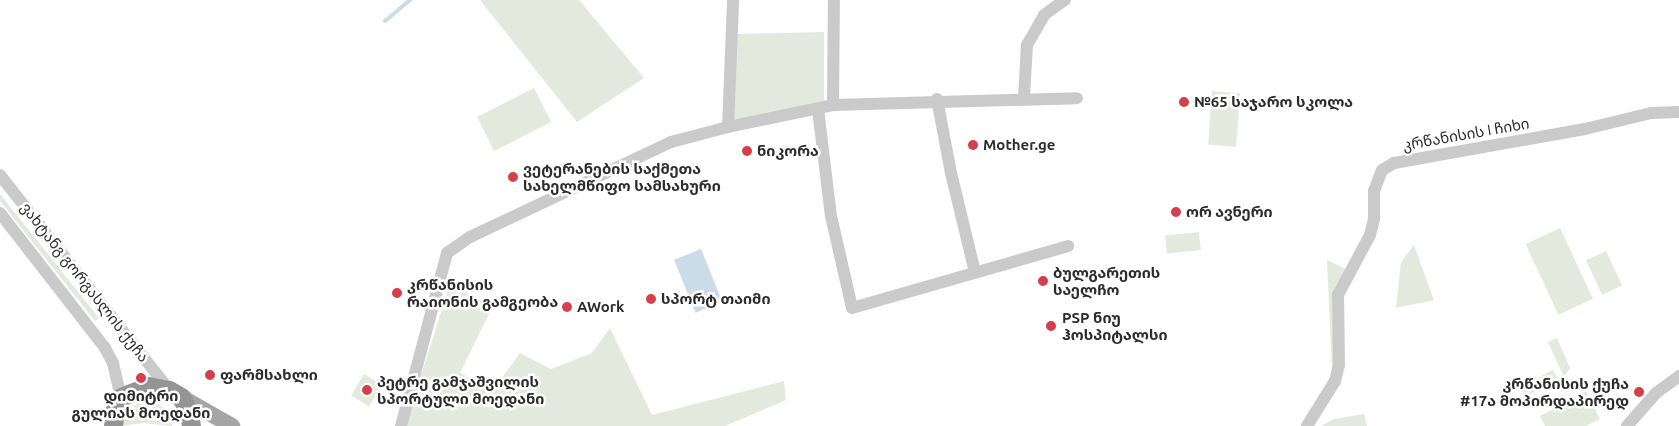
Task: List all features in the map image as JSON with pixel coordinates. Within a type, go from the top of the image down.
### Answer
[{"type":"highway","points":[[103,426],[116,411],[148,386],[175,394],[189,412],[191,426]]},
{"type":"main road","name":"ვახტანგ გორგასლის ქუჩა","points":[[175,394],[232,426]]},
{"type":"street","points":[[728,127],[733,0]]},
{"type":"street","points":[[833,105],[834,0]]},
{"type":"street","points":[[1024,98],[1028,45],[1044,15],[1066,0]]},
{"type":"street","points":[[401,426],[447,253],[470,238],[671,142],[728,127],[833,105],[937,99],[1077,98]]},
{"type":"street","points":[[937,99],[951,173],[975,272]]},
{"type":"street","points":[[818,109],[831,216],[852,308],[1068,246]]},
{"type":"street","name":"კრწანისის I ჩიხი","points":[[1307,426],[1336,381],[1339,365],[1338,295],[1370,235],[1374,219],[1374,191],[1382,170],[1394,163],[1585,129],[1651,113],[1679,112]]},
{"type":"street","name":"ვახტანგ გორგასლის ქუჩა","points":[[0,175],[175,394]]},
{"type":"street","name":"ვახტანგ გორგასლის ქუჩა","points":[[0,213],[105,348],[114,363],[116,411]]},
{"type":"street","points":[[1627,426],[1656,393],[1679,376]]},
{"type":"shaded area","points":[[480,0],[579,0],[644,78],[577,122]]},
{"type":"shaded area","points":[[824,32],[824,104],[733,120],[736,34]]},
{"type":"shaded area","points":[[534,88],[551,122],[494,151],[477,117]]},
{"type":"shaded area","points":[[1212,91],[1240,93],[1236,147],[1208,145]]},
{"type":"shaded area","points":[[0,194],[99,318],[95,321],[0,201]]},
{"type":"shaded area","points":[[1560,228],[1593,299],[1559,315],[1526,244]]},
{"type":"shaded area","points":[[1199,232],[1201,250],[1167,253],[1165,236]]},
{"type":"shaded area","points":[[1414,245],[1434,300],[1396,308],[1401,262]]},
{"type":"shaded area","points":[[1606,251],[1622,285],[1602,295],[1586,260]]},
{"type":"shaded area","points":[[1327,260],[1346,269],[1335,372],[1332,370]]},
{"type":"shaded area","points":[[450,284],[493,306],[460,373],[494,389],[520,353],[551,369],[592,353],[610,328],[652,415],[784,381],[786,400],[725,426],[405,426]]},
{"type":"shaded area","points":[[1557,338],[1570,368],[1564,377],[1548,342]]},
{"type":"shaded area","points":[[1553,370],[1558,380],[1525,397],[1520,387]]},
{"type":"shaded area","name":"პეტრე გამჯაშვილის სპორტული მოედანი","points":[[364,374],[382,385],[369,406],[351,395]]},
{"type":"shaded area","points":[[1586,391],[1600,419],[1586,426],[1545,426],[1540,416]]},
{"type":"shaded area","points":[[142,400],[156,401],[170,415],[172,426],[143,423],[120,426],[127,411]]},
{"type":"shaded area","points":[[1364,414],[1367,426],[1321,426],[1334,419]]},
{"type":"water","points":[[701,249],[722,302],[695,313],[674,260]]},
{"type":"waterway","points":[[385,21],[410,0]]},
{"type":"place","name":"№65 საჯარო სკოლა","points":[[1184,102]]},
{"type":"place","name":"Mother.ge","points":[[973,145]]},
{"type":"place","name":"ნიკორა","points":[[747,151]]},
{"type":"place","name":"ვეტერანების საქმეთა სახელმწიფო სამსახური","points":[[513,177]]},
{"type":"place","name":"ორ ავნერი","points":[[1176,212]]},
{"type":"place","name":"ბულგარეთის საელჩო","points":[[1043,281]]},
{"type":"place","name":"კრწანისის რაიონის გამგეობა","points":[[397,293]]},
{"type":"place","name":"სპორტ თაიმი","points":[[651,299]]},
{"type":"place","name":"AWork","points":[[567,307]]},
{"type":"place","name":"PSP ნიუ ჰოსპიტალსი","points":[[1051,326]]},
{"type":"place","name":"ფარმსახლი","points":[[210,375]]},
{"type":"place","name":"დიმიტრი გულიას მოედანი","points":[[141,378]]},
{"type":"place","name":"პეტრე გამჯაშვილის სპორტული მოედანი","points":[[367,390]]},
{"type":"place","name":"კრწანისის ქუჩა #17ა მოპირდაპირედ","points":[[1639,392]]}]
